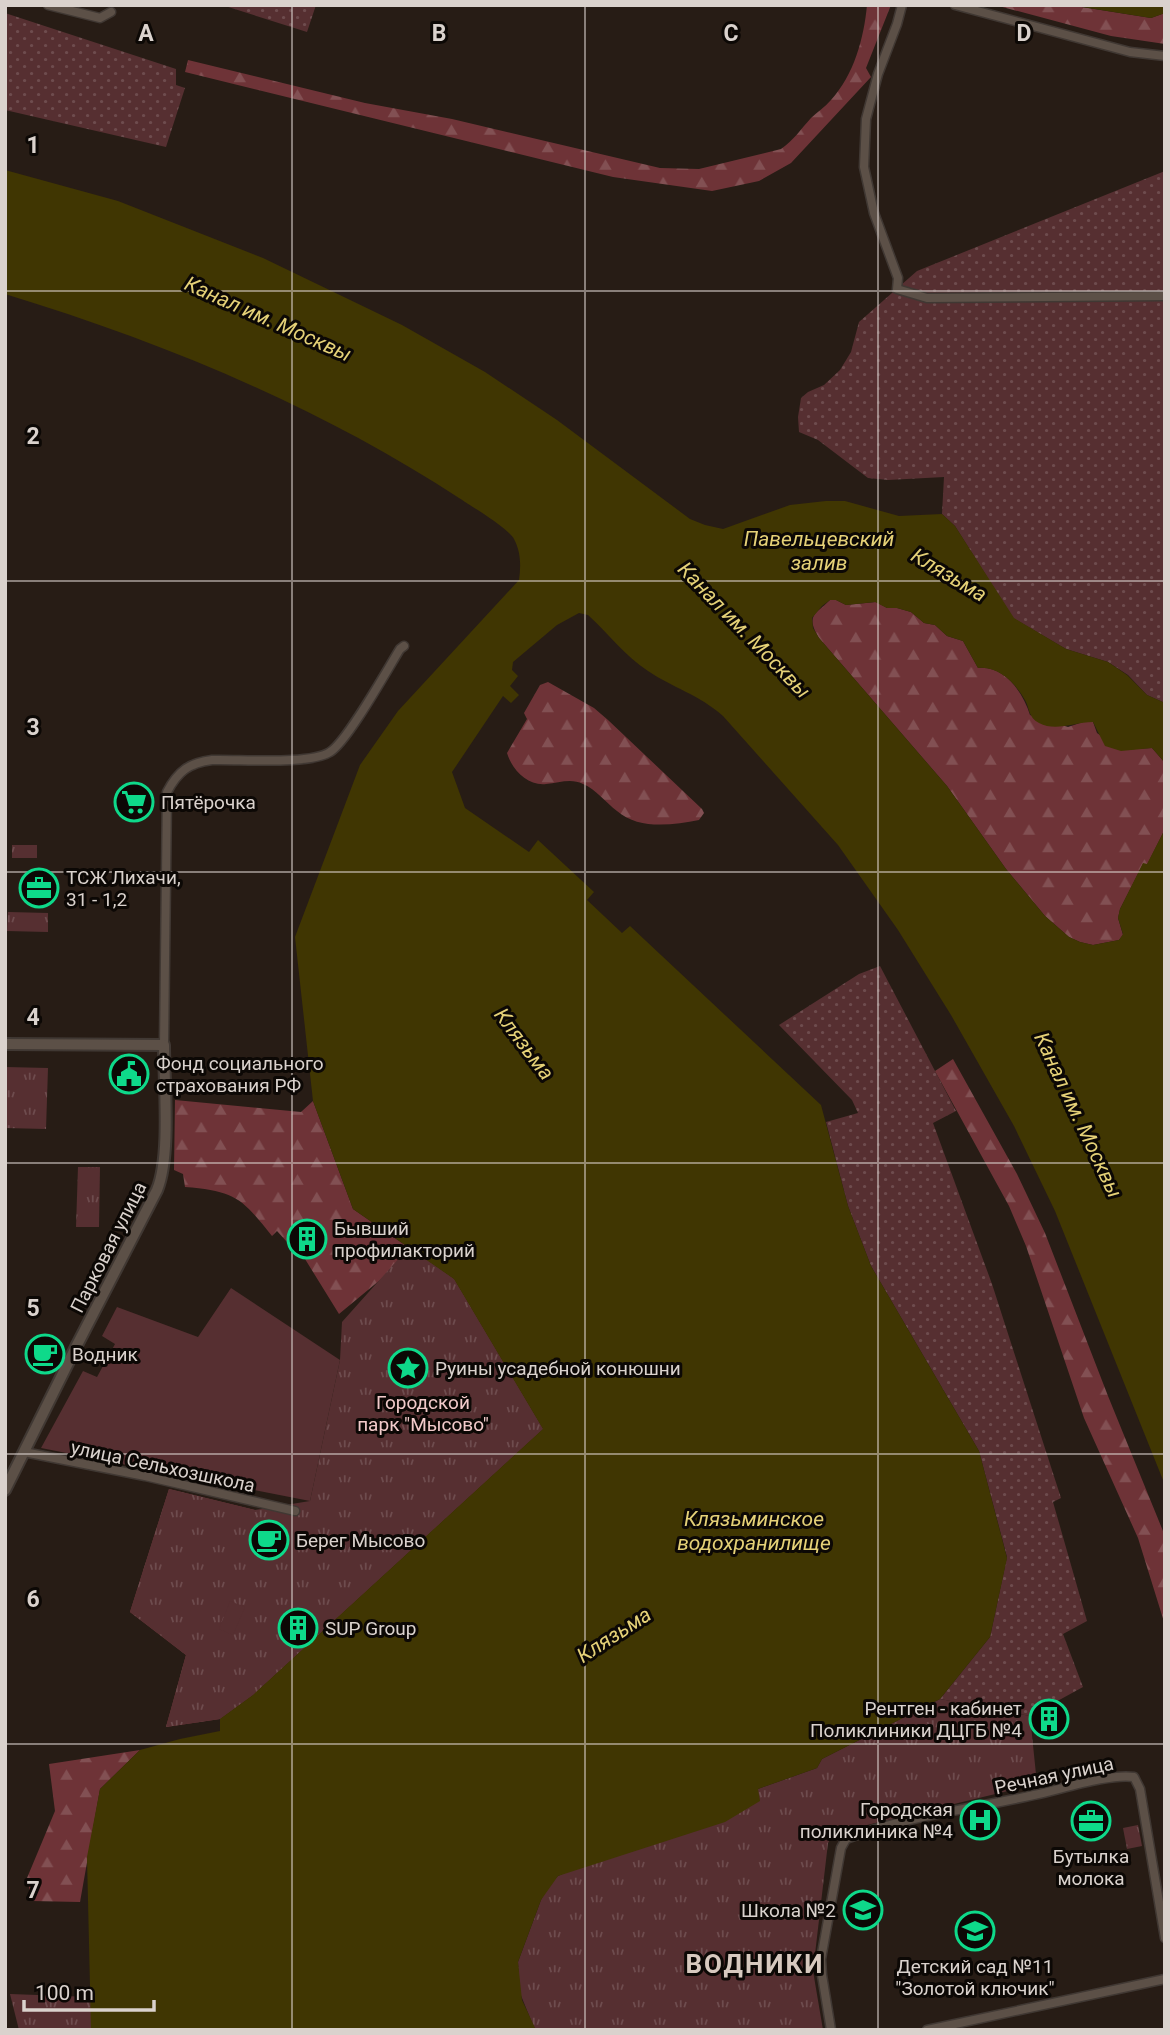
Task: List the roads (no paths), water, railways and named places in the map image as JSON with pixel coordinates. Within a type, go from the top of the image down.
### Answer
[{"type":"street","points":[[48,5],[100,18],[111,12]]},
{"type":"street","points":[[902,5],[878,74],[866,119],[864,167],[874,213],[898,278],[897,289],[927,298],[1165,296]]},
{"type":"street","points":[[955,5],[1130,52],[1165,55]]},
{"type":"street","name":"Парковая улица","points":[[5,1490],[161,1180],[164,1163],[167,792],[182,769],[197,762],[315,758],[331,752],[344,738],[404,646]]},
{"type":"street","points":[[5,1044],[164,1045]]},
{"type":"street","name":"улица Сельхозшкола","points":[[24,1452],[145,1475],[295,1511]]},
{"type":"street","name":"Речная улица","points":[[831,2030],[821,1967],[841,1848],[846,1839],[897,1824],[1069,1786],[1134,1777],[1140,1788],[1165,1938]]},
{"type":"street","points":[[927,2030],[1165,1979]]},
{"type":"water","points":[[1070,5],[1165,5],[1165,13],[1151,18]]},
{"type":"water","name":"Клязьминское водохранилище","points":[[5,170],[118,201],[263,258],[402,325],[485,372],[557,420],[690,519],[705,525],[723,529],[790,505],[826,501],[845,501],[899,516],[942,514],[955,526],[1014,618],[1066,649],[1108,662],[1127,675],[1147,695],[1165,703],[1165,763],[1152,748],[1121,751],[1105,746],[1093,722],[1052,727],[1035,721],[1027,703],[1006,677],[993,670],[978,668],[963,641],[947,636],[935,625],[924,623],[911,612],[887,608],[875,602],[846,605],[830,600],[812,618],[813,628],[819,638],[947,786],[1006,869],[1045,916],[1069,937],[1093,945],[1119,940],[1123,934],[1118,918],[1120,909],[1143,863],[1147,864],[1165,829],[1165,1485],[1055,1211],[1014,1126],[951,1015],[898,930],[838,845],[723,716],[640,665],[588,615],[579,613],[557,625],[513,662],[512,670],[518,676],[510,686],[519,695],[511,703],[503,696],[452,772],[465,808],[529,852],[538,840],[594,892],[587,900],[622,933],[630,926],[821,1105],[848,1206],[871,1266],[979,1451],[1007,1558],[990,1637],[940,1699],[822,1759],[817,1768],[758,1789],[760,1801],[725,1822],[558,1876],[541,1900],[518,1962],[522,2000],[536,2030],[91,2030],[87,1857],[100,1789],[140,1750],[220,1731],[220,1719],[253,1695],[543,1429],[454,1279],[353,1209],[313,1101],[295,937],[360,765],[398,711],[519,580],[520,564],[514,539],[497,523],[352,434],[239,380],[181,356],[123,333],[5,294]]},
{"type":"place","name":"Пятёрочка","points":[[134,802]]},
{"type":"place","name":"ТСЖ Лихачи, 31 - 1,2","points":[[39,888]]},
{"type":"place","name":"Фонд социального страхования РФ","points":[[129,1074]]},
{"type":"place","name":"Бывший профилакторий","points":[[307,1239]]},
{"type":"place","name":"Водник","points":[[45,1354]]},
{"type":"place","name":"Руины усадебной конюшни","points":[[408,1368]]},
{"type":"place","name":"Берег Мысово","points":[[269,1540]]},
{"type":"place","name":"SUP Group","points":[[298,1628]]},
{"type":"place","name":"Рентген - кабинет Поликлиники ДЦГБ №4","points":[[1049,1719]]},
{"type":"place","name":"Городская поликлиника №4","points":[[980,1820]]},
{"type":"place","name":"Бутылка молока","points":[[1091,1821]]},
{"type":"place","name":"Школа №2","points":[[863,1910]]},
{"type":"place","name":"Детский сад №11 \"Золотой ключик\"","points":[[975,1931]]},
{"type":"district","name":"ВОДНИКИ","points":[[755,1964]]},
{"type":"water label","name":"Канал им. Москвы","points":[[268,319]]},
{"type":"water label","name":"Павельцевский залив","points":[[819,551]]},
{"type":"water label","name":"Клязьма","points":[[949,575]]},
{"type":"water label","name":"Канал им. Москвы","points":[[744,630]]},
{"type":"water label","name":"Клязьма","points":[[524,1044]]},
{"type":"water label","name":"Канал им. Москвы","points":[[1078,1115]]},
{"type":"water label","name":"Клязьма","points":[[614,1635]]},
{"type":"park label","name":"Городской парк \"Мысово\"","points":[[423,1413]]}]
